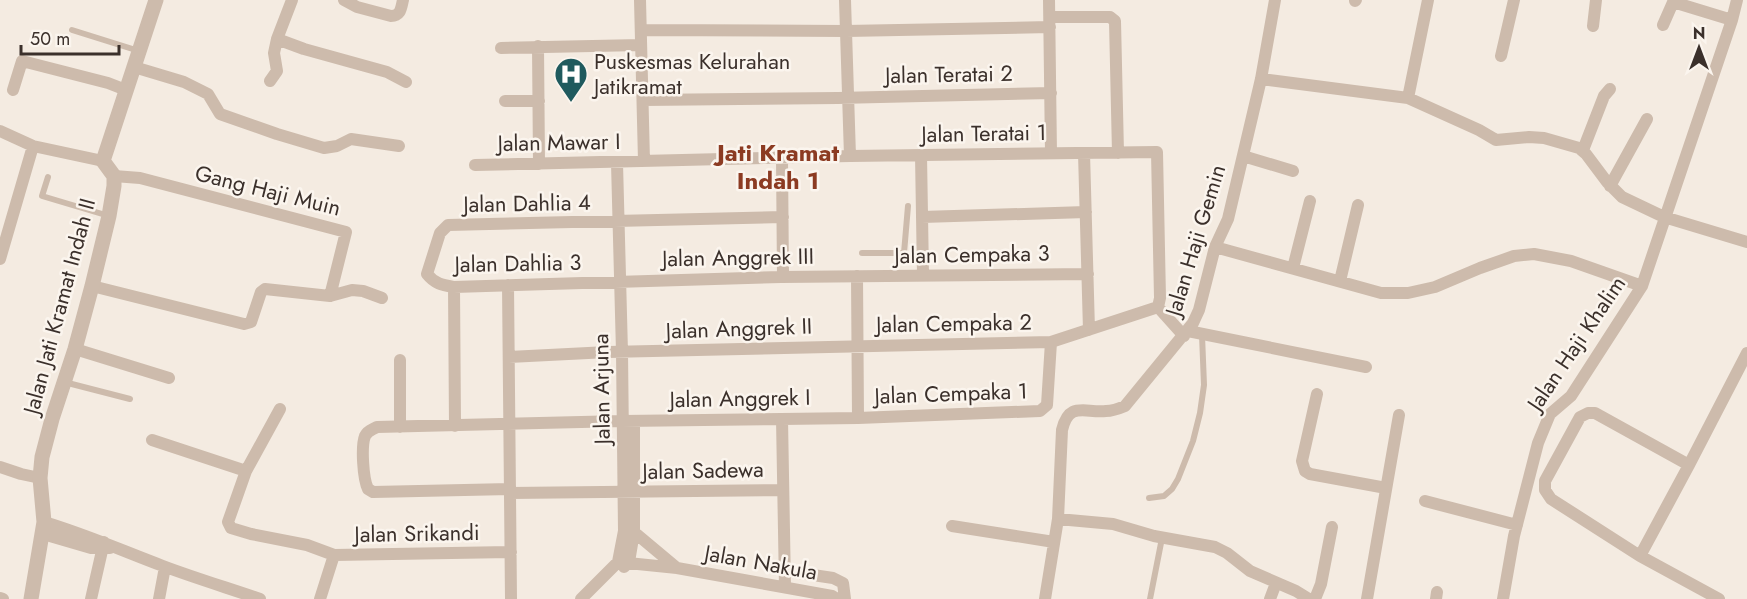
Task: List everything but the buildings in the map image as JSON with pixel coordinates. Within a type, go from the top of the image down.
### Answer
[{"type":"street","points":[[0,131],[33,146],[103,161],[156,0]]},
{"type":"street","points":[[270,81],[277,71],[274,53],[277,39],[292,0]]},
{"type":"street","points":[[344,0],[357,7],[396,16],[400,13],[403,0]]},
{"type":"street","points":[[640,0],[644,161]]},
{"type":"street","points":[[845,0],[850,156]]},
{"type":"street","points":[[1049,0],[1052,153]]},
{"type":"street","name":"Jalan Haji Gemin","points":[[1045,599],[1058,519],[1064,420],[1071,412],[1081,409],[1105,412],[1125,406],[1186,333],[1198,310],[1215,247],[1228,219],[1261,79],[1275,0]]},
{"type":"street","points":[[1408,98],[1428,0]]},
{"type":"street","points":[[1501,56],[1512,0]]},
{"type":"street","points":[[1593,26],[1596,0]]},
{"type":"street","name":"Jalan Haji Khalim","points":[[1503,599],[1517,525],[1538,443],[1550,414],[1571,396],[1642,286],[1737,0]]},
{"type":"street","points":[[1663,25],[1674,1],[1732,20]]},
{"type":"street","points":[[641,30],[846,31],[1050,22],[1110,17],[1115,21],[1119,153]]},
{"type":"street","points":[[277,39],[304,49],[387,72],[406,82]]},
{"type":"street","points":[[501,48],[641,45]]},
{"type":"street","points":[[537,46],[539,164]]},
{"type":"street","points":[[13,90],[22,61],[108,83],[126,90]]},
{"type":"street","points":[[134,67],[184,82],[208,94],[220,114],[286,137],[324,148],[337,146],[351,139],[399,146]]},
{"type":"street","points":[[1261,79],[1408,98],[1496,140],[1529,137],[1572,145],[1583,150],[1610,186],[1622,197],[1664,217],[1747,242]]},
{"type":"street","points":[[1583,150],[1604,96],[1610,89]]},
{"type":"street","name":"Jalan Teratai 2","points":[[642,100],[1051,93]]},
{"type":"street","points":[[505,100],[539,101]]},
{"type":"street","points":[[1610,186],[1647,119]]},
{"type":"street","points":[[1,256],[33,146]]},
{"type":"street","name":"Jalan Teratai 1","points":[[782,158],[1157,152],[1160,298],[1158,307]]},
{"type":"street","points":[[1084,153],[1089,330]]},
{"type":"street","points":[[921,155],[923,275]]},
{"type":"street","points":[[1243,156],[1293,171]]},
{"type":"street","points":[[782,158],[783,277]]},
{"type":"street","name":"Jalan Mawar I","points":[[475,165],[782,158]]},
{"type":"street","name":"Jalan Jati Kramat Indah II","points":[[31,599],[44,528],[40,478],[42,457],[92,286],[114,186],[114,176],[103,161]]},
{"type":"street","name":"Jalan Arjuna","points":[[617,163],[622,352],[628,421],[629,531],[624,562]]},
{"type":"street","name":"Gang Haji Muin","points":[[114,176],[140,178],[346,232],[330,296]]},
{"type":"street","points":[[1293,268],[1310,201]]},
{"type":"street","points":[[1340,281],[1358,205]]},
{"type":"street","points":[[922,216],[1086,212]]},
{"type":"street","name":"Jalan Dahlia 4","points":[[440,233],[448,225],[783,217]]},
{"type":"street","name":"Jalan Dahlia 3","points":[[440,233],[427,274],[432,281],[440,285],[454,287],[620,281]]},
{"type":"street","points":[[1215,247],[1381,293],[1408,293],[1435,287],[1514,256],[1534,254],[1571,261],[1642,286]]},
{"type":"street","name":"Jalan Cempaka 3","points":[[857,276],[1088,274]]},
{"type":"street","points":[[857,276],[858,418]]},
{"type":"street","name":"Jalan Anggrek III","points":[[620,281],[857,276]]},
{"type":"street","points":[[508,285],[511,599]]},
{"type":"street","points":[[92,286],[244,324],[251,322],[261,292],[266,289],[330,296],[352,290],[363,291],[382,298]]},
{"type":"street","points":[[454,287],[456,426]]},
{"type":"street","points":[[1051,342],[1158,307],[1186,333],[1366,367]]},
{"type":"street","name":"Jalan Cempaka 2","points":[[858,346],[1051,342]]},
{"type":"street","name":"Jalan Cempaka 1","points":[[858,418],[1040,411],[1047,405],[1051,342]]},
{"type":"street","name":"Jalan Anggrek II","points":[[509,357],[858,346]]},
{"type":"street","points":[[75,349],[169,378]]},
{"type":"street","points":[[1640,556],[1747,352]]},
{"type":"street","points":[[400,360],[400,428]]},
{"type":"street","points":[[1317,394],[1302,461],[1305,471],[1386,488]]},
{"type":"street","points":[[280,409],[246,471],[228,522],[231,528],[307,545],[334,555]]},
{"type":"street","points":[[1689,465],[1595,413],[1588,413],[1580,417],[1545,481],[1545,490],[1551,500],[1640,556],[1719,599]]},
{"type":"street","points":[[1367,599],[1399,415]]},
{"type":"street","name":"Jalan Anggrek I","points":[[400,428],[628,421],[858,418]]},
{"type":"street","points":[[782,419],[785,587]]},
{"type":"street","name":"Jalan Sadewa","points":[[400,428],[377,428],[369,431],[364,438],[364,476],[368,489],[374,492],[783,490]]},
{"type":"street","points":[[152,440],[246,471]]},
{"type":"street","points":[[0,467],[40,478]]},
{"type":"street","points":[[1425,501],[1517,525]]},
{"type":"street","points":[[1058,519],[1113,524],[1162,537],[1215,547],[1227,553],[1250,571],[1309,599]]},
{"type":"street","points":[[952,526],[1054,542]]},
{"type":"street","points":[[1315,599],[1321,584],[1332,527]]},
{"type":"street","points":[[44,528],[91,548],[103,545],[117,549],[229,594],[260,599]]},
{"type":"street","name":"Jalan Nakula","points":[[629,531],[677,568]]},
{"type":"street","points":[[91,599],[103,545]]},
{"type":"street","name":"Jalan Srikandi","points":[[320,599],[334,555],[512,552]]},
{"type":"street","points":[[581,599],[624,562]]},
{"type":"street","points":[[592,599],[624,562]]},
{"type":"street","name":"Jalan Nakula","points":[[624,562],[677,568],[832,596],[837,599]]},
{"type":"street","points":[[159,599],[165,567]]},
{"type":"street","name":"Jalan Nakula","points":[[786,571],[833,578],[843,583],[845,599]]},
{"type":"street","points":[[1270,599],[1276,583]]},
{"type":"lane","points":[[72,30],[140,51]]},
{"type":"lane","points":[[48,177],[42,196],[109,216]]},
{"type":"lane","points":[[862,253],[904,253],[908,206]]},
{"type":"lane","points":[[907,230],[922,230]]},
{"type":"lane","points":[[1149,498],[1164,496],[1172,489],[1193,441],[1204,385],[1202,335]]},
{"type":"lane","points":[[63,382],[130,399]]},
{"type":"lane","points":[[1150,599],[1162,537]]},
{"type":"place","name":"Puskesmas Kelurahan Jatikramat","points":[[571,103]]},
{"type":"district","name":"Jati Kramat Indah 1","points":[[778,167]]}]
